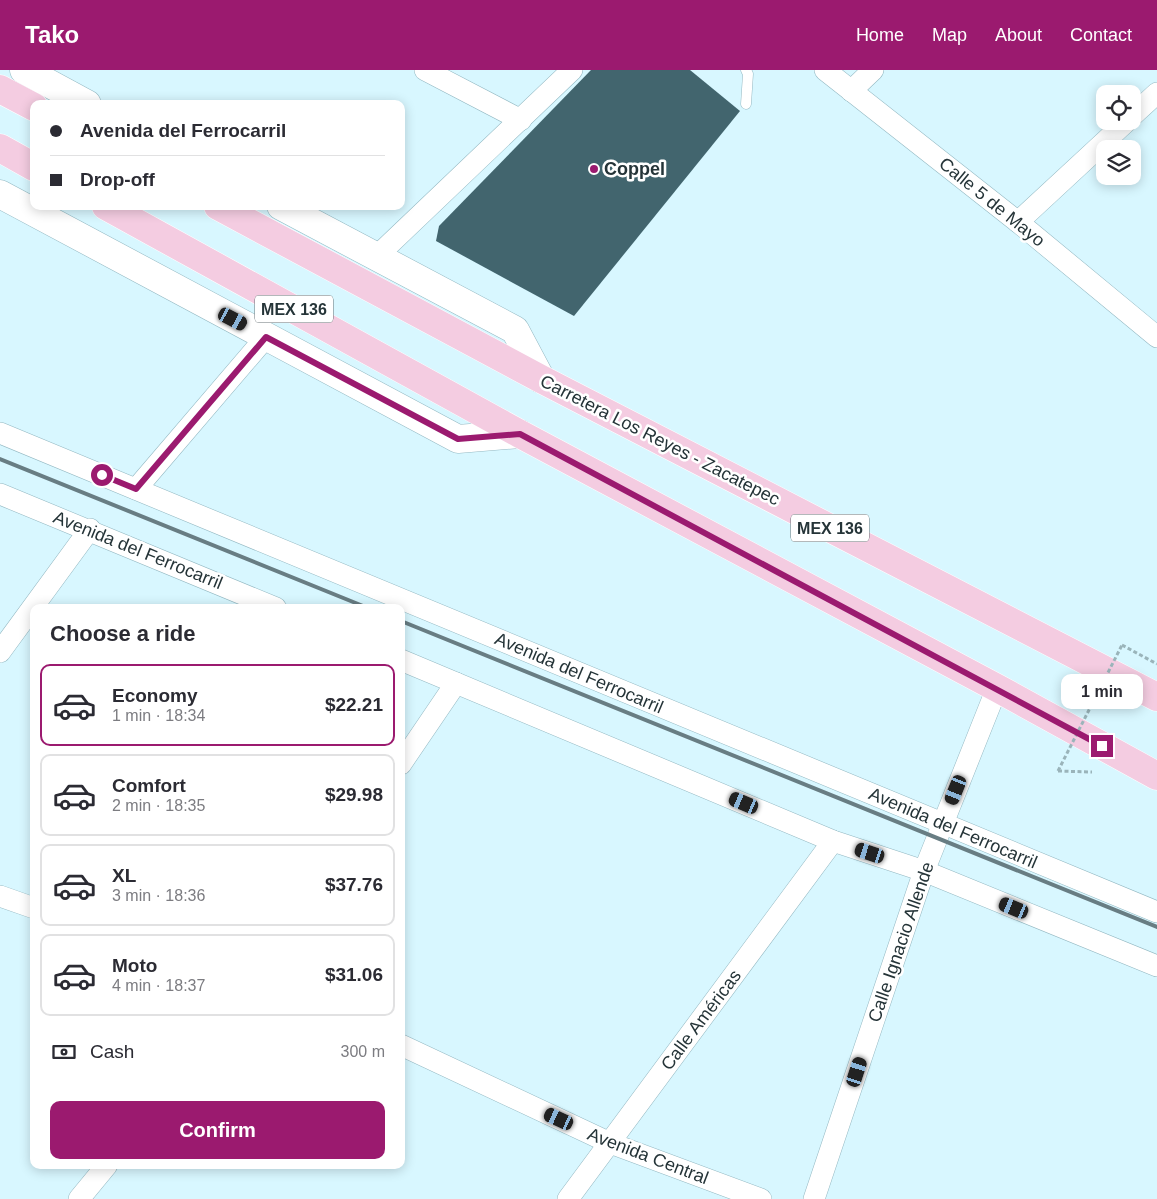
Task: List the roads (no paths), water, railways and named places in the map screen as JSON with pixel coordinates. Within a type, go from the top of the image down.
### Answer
[{"type":"main road","points":[[0,89],[30,105]]},
{"type":"main road","points":[[0,148],[30,165]]},
{"type":"main road","name":"MEX 136","points":[[113,210],[520,434],[997,688],[1157,776]]},
{"type":"main road","name":"Carretera Los Reyes - Zacatepec","points":[[225,210],[541,379],[1156,696]]},
{"type":"street","points":[[24,70],[80,100]]},
{"type":"street","points":[[424,70],[520,120]]},
{"type":"street","points":[[376,257],[572,70]]},
{"type":"street","name":"Calle 5 de Mayo","points":[[825,70],[1018,222],[1157,336]]},
{"type":"street","points":[[851,91],[873,70]]},
{"type":"street","points":[[1141,108],[1157,93]]},
{"type":"street","points":[[1018,222],[1116,130]]},
{"type":"street","points":[[0,194],[458,439],[520,434]]},
{"type":"street","points":[[288,210],[515,330],[541,379]]},
{"type":"street","points":[[136,489],[266,337]]},
{"type":"street","name":"Avenida del Ferrocarril","points":[[0,433],[1157,912]]},
{"type":"street","name":"Avenida del Ferrocarril","points":[[0,494],[90,529],[267,604]]},
{"type":"street","points":[[35,604],[90,529]]},
{"type":"street","points":[[0,652],[30,611]]},
{"type":"street","points":[[405,662],[834,841],[924,871],[1157,966]]},
{"type":"street","points":[[405,758],[456,683]]},
{"type":"street","name":"Calle Ignacio Allende","points":[[814,1199],[924,871],[997,688]]},
{"type":"street","name":"Calle Américas","points":[[568,1199],[834,841]]},
{"type":"street","points":[[0,896],[30,907]]},
{"type":"street","name":"Avenida Central","points":[[405,1047],[610,1143],[761,1199]]},
{"type":"street","points":[[79,1199],[103,1169]]},
{"type":"lane","points":[[746,70],[748,74],[746,104]]},
{"type":"railway","points":[[0,459],[358,604]]},
{"type":"railway","points":[[405,623],[1157,927]]},
{"type":"place","name":"Coppel","points":[[594,169]]}]
